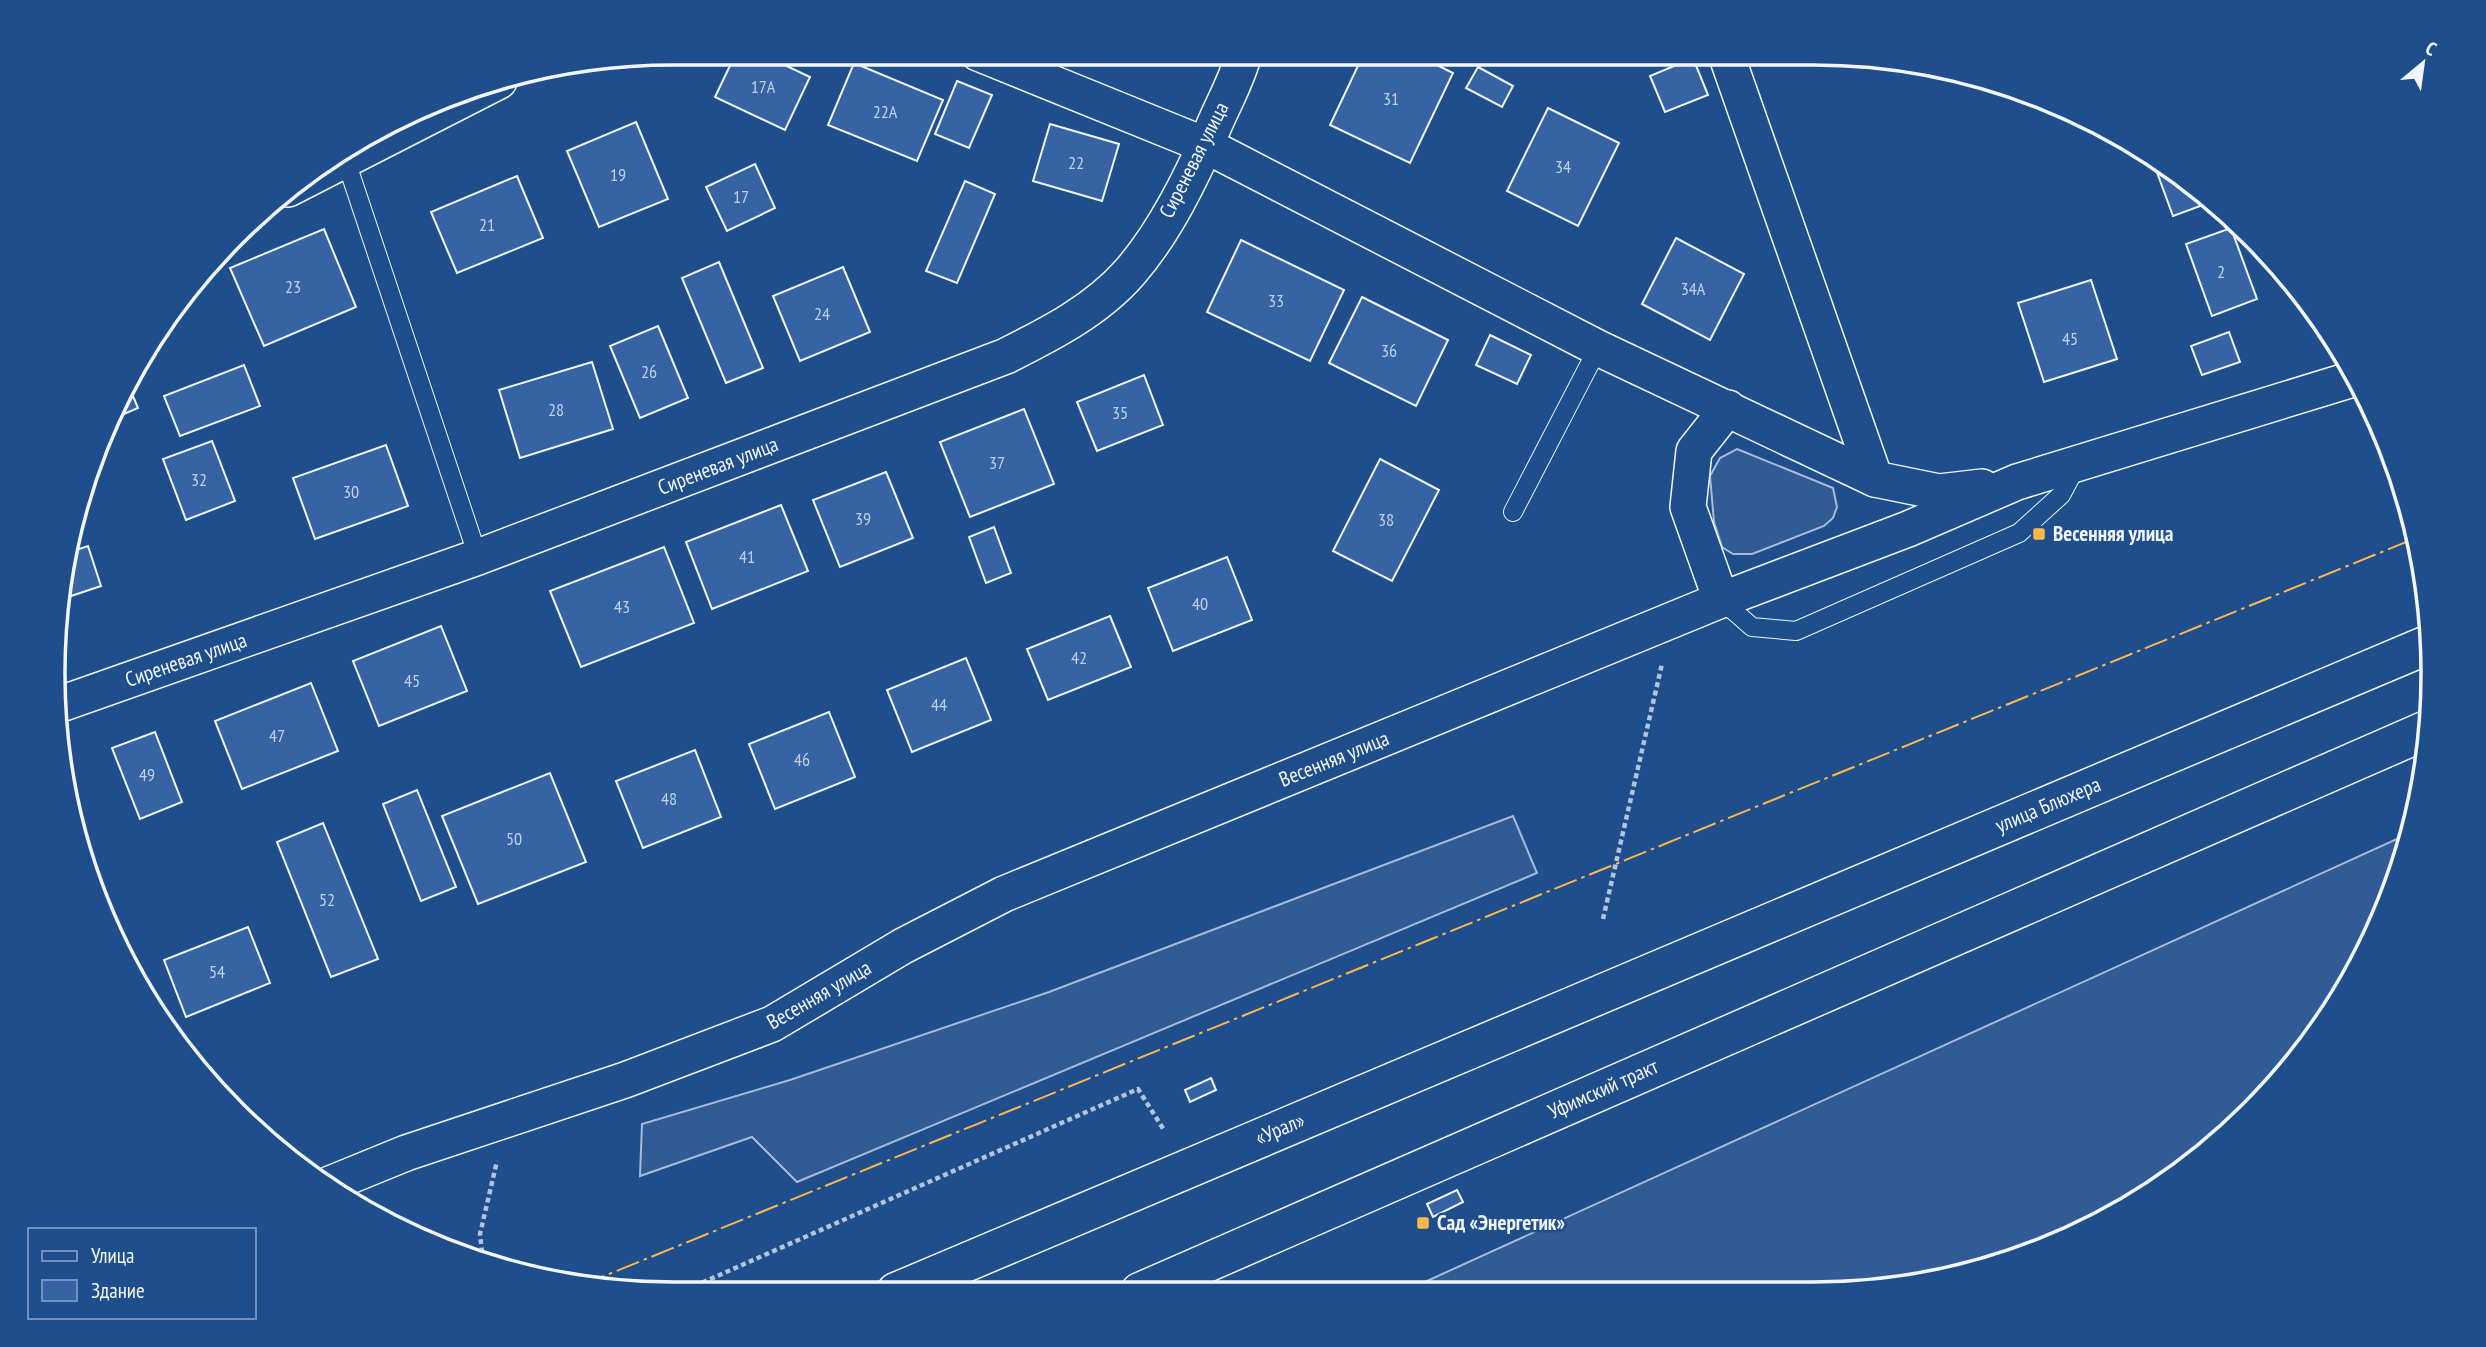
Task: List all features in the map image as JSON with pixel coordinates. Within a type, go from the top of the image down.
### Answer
[{"type":"main road","name":"улица Блюхера","points":[[1664,967],[2420,648]]},
{"type":"main road","name":"Уфимский тракт","points":[[1171,1282],[1504,1132],[2418,734]]},
{"type":"main road","name":"«Урал»","points":[[920,1282],[1664,967]]},
{"type":"street","points":[[1008,65],[1205,145],[1598,348],[1875,479],[1939,492],[2017,482]]},
{"type":"street","name":"Сиреневая улица","points":[[66,702],[478,556],[1006,356],[1046,336],[1093,306],[1130,272],[1158,233],[1205,145],[1239,65]]},
{"type":"street","points":[[1730,65],[1875,479]]},
{"type":"street","points":[[340,164],[443,110]]},
{"type":"street","name":"Весенняя улица","points":[[337,1181],[406,1153],[506,1120],[772,1024],[902,946],[1004,894],[1673,619],[1908,529],[2017,482],[2345,378]]},
{"type":"street","points":[[1721,600],[1688,507],[1694,450],[1728,408]]},
{"type":"lane","points":[[346,161],[478,556]]},
{"type":"lane","points":[[1513,512],[1598,348]]},
{"type":"lane","points":[[1721,600],[1752,627],[1796,631],[2019,533],[2061,495],[2077,464]]},
{"type":"path","points":[[1603,919],[1673,619]]},
{"type":"path","points":[[704,1282],[1138,1089],[1164,1130]]},
{"type":"path","points":[[482,1251],[481,1234],[506,1120]]},
{"type":"shaded area","points":[[1737,449],[1833,488],[1837,507],[1833,518],[1824,526],[1752,554],[1733,554],[1722,547],[1714,522],[1710,476],[1720,458]]},
{"type":"shaded area","points":[[1513,816],[1537,873],[797,1182],[752,1137],[640,1176],[642,1124],[790,1080],[1049,992]]},
{"type":"shaded area","points":[[2399,838],[2375,906],[2340,978],[2319,1012],[2270,1075],[2214,1131],[2151,1180],[2117,1201],[2045,1236],[1970,1262],[1931,1271],[1852,1281],[1425,1282]]},
{"type":"building","points":[[730,65],[784,65],[810,77],[785,130],[715,97]]},
{"type":"building","points":[[853,65],[943,100],[917,161],[828,125]]},
{"type":"building","points":[[1358,65],[1437,65],[1453,73],[1410,163],[1330,125]]},
{"type":"building","points":[[1676,65],[1696,65],[1708,95],[1665,112],[1650,76]]},
{"type":"building","points":[[1478,67],[1513,86],[1502,107],[1466,88]]},
{"type":"building","points":[[957,81],[992,95],[969,148],[935,134]]},
{"type":"building","points":[[1548,108],[1619,143],[1578,226],[1507,191]]},
{"type":"building","points":[[636,122],[668,199],[599,227],[567,151]]},
{"type":"building","points":[[1050,124],[1119,144],[1102,201],[1033,181]]},
{"type":"building","points":[[755,164],[775,208],[727,231],[706,187]]},
{"type":"building","points":[[2157,171],[2201,206],[2173,216]]},
{"type":"building","points":[[517,176],[543,238],[457,273],[431,212]]},
{"type":"building","points":[[965,181],[995,194],[957,283],[926,271]]},
{"type":"building","points":[[324,229],[356,307],[264,346],[230,268]]},
{"type":"building","points":[[2228,229],[2233,234],[2257,299],[2212,316],[2186,244]]},
{"type":"building","points":[[1676,238],[1744,274],[1710,340],[1642,304]]},
{"type":"building","points":[[1241,240],[1344,290],[1310,361],[1207,312]]},
{"type":"building","points":[[719,262],[763,368],[726,383],[682,278]]},
{"type":"building","points":[[843,267],[870,332],[800,361],[773,296]]},
{"type":"building","points":[[2091,280],[2117,359],[2044,382],[2018,303]]},
{"type":"building","points":[[1362,297],[1448,340],[1416,406],[1329,363]]},
{"type":"building","points":[[658,326],[688,398],[640,418],[610,346]]},
{"type":"building","points":[[2229,332],[2240,362],[2202,375],[2191,346]]},
{"type":"building","points":[[1490,335],[1531,355],[1517,384],[1476,365]]},
{"type":"building","points":[[592,362],[613,429],[520,458],[499,390]]},
{"type":"building","points":[[244,365],[260,406],[180,436],[164,396]]},
{"type":"building","points":[[1144,375],[1163,425],[1097,451],[1077,402]]},
{"type":"building","points":[[133,395],[138,408],[123,414]]},
{"type":"building","points":[[1024,409],[1054,484],[970,517],[940,442]]},
{"type":"building","points":[[212,441],[235,501],[186,520],[163,459]]},
{"type":"building","points":[[386,445],[408,506],[315,539],[293,478]]},
{"type":"building","points":[[1380,459],[1439,490],[1392,581],[1333,551]]},
{"type":"building","points":[[886,472],[913,538],[840,567],[813,500]]},
{"type":"building","points":[[781,505],[808,571],[712,609],[686,542]]},
{"type":"building","points":[[994,527],[1011,573],[986,583],[969,537]]},
{"type":"building","points":[[88,546],[101,586],[70,596],[76,555],[77,550]]},
{"type":"building","points":[[664,547],[694,623],[581,667],[550,591]]},
{"type":"building","points":[[1227,557],[1252,620],[1173,651],[1148,588]]},
{"type":"building","points":[[1110,616],[1131,667],[1048,700],[1027,649]]},
{"type":"building","points":[[441,626],[467,691],[379,726],[353,661]]},
{"type":"building","points":[[966,658],[991,720],[912,752],[887,690]]},
{"type":"building","points":[[311,683],[338,751],[242,789],[215,721]]},
{"type":"building","points":[[829,712],[855,777],[775,809],[749,744]]},
{"type":"building","points":[[155,732],[182,802],[140,819],[112,748]]},
{"type":"building","points":[[695,750],[721,817],[643,848],[616,781]]},
{"type":"building","points":[[550,773],[586,862],[478,904],[442,816]]},
{"type":"building","points":[[417,790],[456,887],[421,901],[383,804]]},
{"type":"building","points":[[323,823],[378,959],[331,977],[277,842]]},
{"type":"building","points":[[248,927],[270,983],[186,1017],[164,960]]},
{"type":"building","points":[[1211,1078],[1216,1090],[1190,1102],[1185,1090]]},
{"type":"building","points":[[1457,1190],[1463,1202],[1433,1217],[1427,1204]]},
{"type":"power","points":[[600,1278],[2407,542]]},
{"type":"place","name":"Весенняя улица","points":[[2039,534]]},
{"type":"place","name":"Сад «Энергетик»","points":[[1423,1223]]}]
